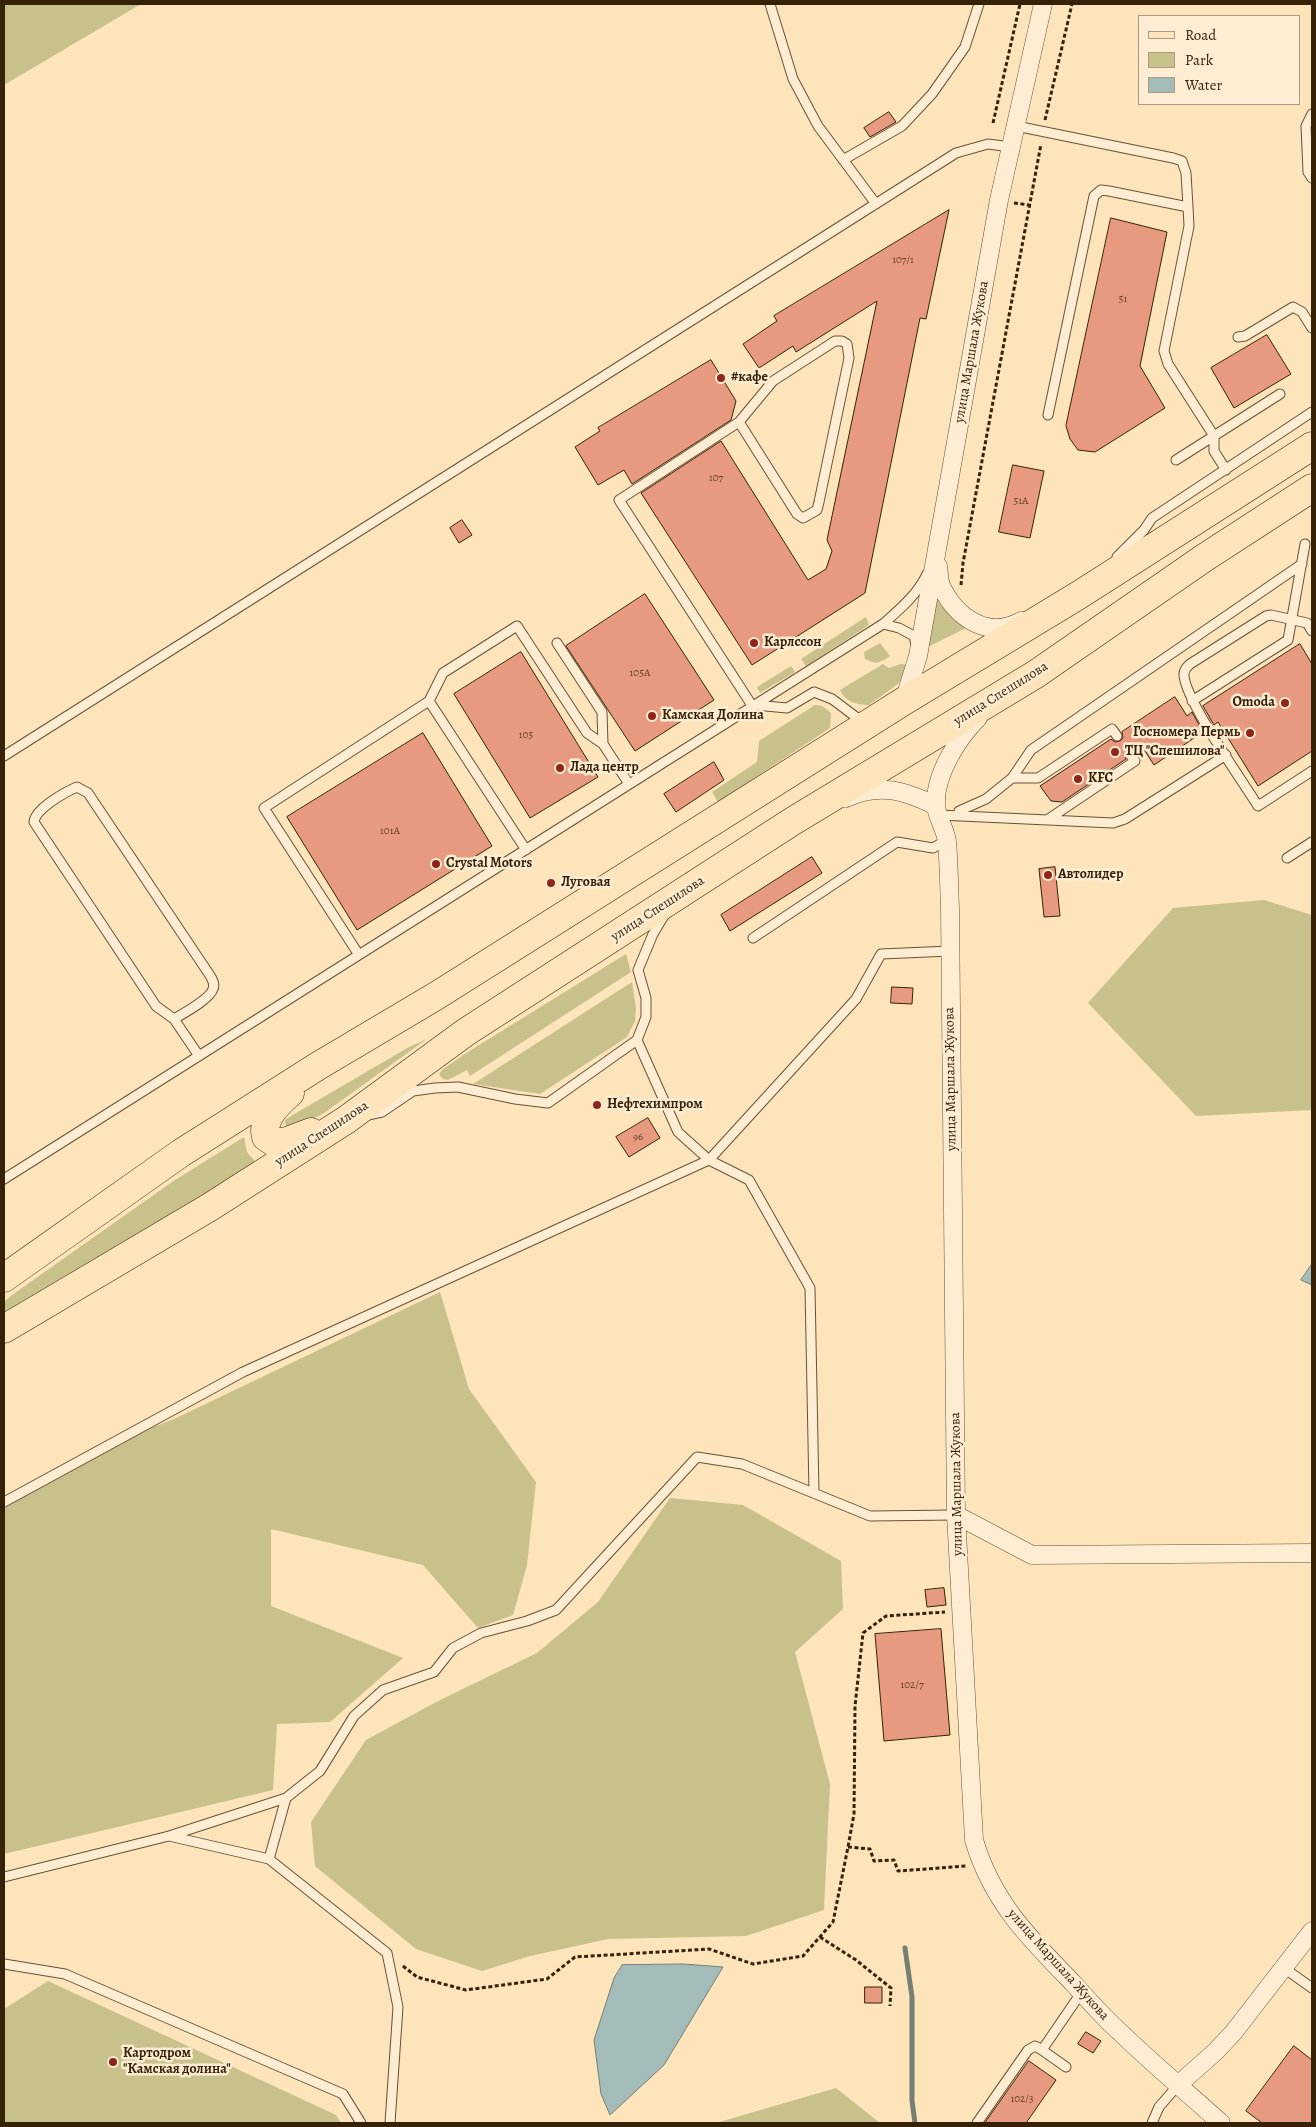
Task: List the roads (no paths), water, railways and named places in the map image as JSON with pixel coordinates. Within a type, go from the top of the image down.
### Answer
[{"type":"main road","points":[[4,1278],[181,1153],[318,1066],[436,996],[904,701],[1079,595],[1312,446]]},
{"type":"main road","name":"улица Спешилова","points":[[4,1329],[210,1207],[346,1120],[466,1032],[794,821],[1036,674],[1204,558],[1312,488]]},
{"type":"main road","points":[[318,1066],[283,1099],[269,1117],[264,1129],[266,1137],[275,1143],[287,1141],[346,1120]]},
{"type":"street","name":"улица Маршала Жукова","points":[[904,701],[918,656],[999,200],[1043,4]]},
{"type":"street","points":[[937,548],[940,584],[959,613],[976,625],[996,628],[1012,626],[1032,615],[1079,595]]},
{"type":"street","points":[[937,811],[939,782],[949,755],[965,731],[991,706],[1036,674]]},
{"type":"street","points":[[794,821],[854,795],[885,789],[912,794],[937,811]]},
{"type":"street","name":"улица Маршала Жукова","points":[[937,811],[947,840],[950,951],[956,1515],[974,1840],[981,1865],[993,1889],[1014,1919],[1121,2034],[1221,2123]]},
{"type":"street","points":[[956,1515],[1032,1555],[1312,1553]]},
{"type":"street","points":[[1178,2084],[1216,2052],[1233,2033],[1312,1931]]},
{"type":"lane","points":[[770,4],[793,79],[818,126],[876,204]]},
{"type":"lane","points":[[843,160],[902,126],[932,94],[965,46],[979,4]]},
{"type":"lane","points":[[1312,114],[1306,126],[1308,172],[1312,178]]},
{"type":"lane","points":[[1016,126],[1182,161],[1186,172],[1189,226],[1164,351],[1168,364],[1214,436],[1214,451],[1226,470]]},
{"type":"lane","points":[[4,756],[956,153],[988,144],[1012,147]]},
{"type":"lane","points":[[1048,415],[1094,196],[1101,190],[1188,207]]},
{"type":"lane","points":[[1238,337],[1245,336],[1293,307],[1302,312],[1312,328]]},
{"type":"lane","points":[[739,422],[797,514],[803,518],[812,514],[817,510],[849,358],[847,344],[842,341],[835,341],[773,381],[739,422],[619,500],[754,706]]},
{"type":"lane","points":[[1176,460],[1280,394]]},
{"type":"lane","points":[[1079,595],[1144,530],[1152,518],[1312,412]]},
{"type":"lane","points":[[1192,701],[1288,640],[1305,544]]},
{"type":"lane","points":[[4,1179],[883,624],[903,606],[924,580],[937,548]]},
{"type":"lane","points":[[959,811],[986,799],[1012,778],[1031,750],[1302,564]]},
{"type":"lane","points":[[1312,631],[1307,623],[1271,615],[1266,616],[1190,664],[1184,674],[1192,701],[1258,806],[1312,771]]},
{"type":"lane","points":[[883,624],[900,628],[914,636],[918,656]]},
{"type":"lane","points":[[359,955],[264,808],[429,700],[443,674],[517,626],[587,734],[603,744],[630,784]]},
{"type":"lane","points":[[557,643],[602,712],[603,744]]},
{"type":"lane","points":[[754,706],[787,708],[814,692],[832,699],[866,725]]},
{"type":"lane","points":[[429,700],[526,850]]},
{"type":"lane","points":[[1012,778],[1038,778],[1112,729],[1116,736]]},
{"type":"lane","points":[[937,811],[1047,820],[1120,822],[1226,755]]},
{"type":"lane","points":[[1047,820],[1135,762],[1131,756]]},
{"type":"lane","points":[[174,1019],[208,997],[213,990],[214,984],[211,977],[88,793],[77,787],[70,790],[39,811],[34,816],[34,822],[156,1006],[174,1019],[199,1056]]},
{"type":"lane","points":[[752,938],[897,842],[933,848],[947,840]]},
{"type":"lane","points":[[1287,858],[1312,842]]},
{"type":"lane","points":[[346,1120],[382,1112],[414,1091],[435,1088],[458,1087],[515,1099],[548,1102],[637,1040],[646,1017],[646,998],[638,970],[653,934],[664,915],[691,887]]},
{"type":"lane","points":[[4,1502],[243,1372],[709,1160],[856,999],[881,954],[950,951]]},
{"type":"lane","points":[[637,1040],[678,1132],[709,1160],[749,1180],[810,1288],[814,1493]]},
{"type":"lane","points":[[4,1877],[169,1836],[286,1798],[320,1772],[354,1716],[383,1690],[434,1672],[453,1648],[481,1633],[527,1621],[556,1610],[697,1457],[742,1464],[870,1516],[956,1515]]},
{"type":"lane","points":[[268,1859],[286,1798]]},
{"type":"lane","points":[[169,1836],[268,1859],[387,1953],[398,2007],[390,2123]]},
{"type":"lane","points":[[4,1964],[65,1974],[343,2094],[361,2123]]},
{"type":"lane","points":[[1284,1968],[1312,1988]]},
{"type":"lane","points":[[1042,2050],[1082,1992]]},
{"type":"lane","points":[[977,2123],[1028,2050],[1035,2046],[1066,2066]]},
{"type":"lane","points":[[1152,2123],[1159,2107],[1178,2084]]},
{"type":"water","points":[[1312,1264],[1312,1285],[1301,1280]]},
{"type":"water","points":[[684,1964],[723,1967],[664,2065],[610,2115],[601,2094],[594,2040],[614,1978],[622,1965]]},
{"type":"waterway","points":[[905,1948],[912,1997],[912,2101],[915,2123]]},
{"type":"place","name":"#кафе","points":[[721,378]]},
{"type":"place","name":"Карлссон","points":[[754,643]]},
{"type":"place","name":"Omoda","points":[[1285,703]]},
{"type":"place","name":"Камская Долина","points":[[652,716]]},
{"type":"place","name":"Госномера Пермь","points":[[1250,733]]},
{"type":"place","name":"ТЦ \"Спешилова\"","points":[[1115,752]]},
{"type":"place","name":"Лада центр","points":[[560,768]]},
{"type":"place","name":"KFC","points":[[1078,779]]},
{"type":"place","name":"Crystal Motors","points":[[436,864]]},
{"type":"place","name":"Автолидер","points":[[1048,875]]},
{"type":"place","name":"Луговая","points":[[551,883]]},
{"type":"place","name":"Нефтехимпром","points":[[597,1105]]},
{"type":"place","name":"Картодром \"Камская долина\"","points":[[113,2062]]}]
